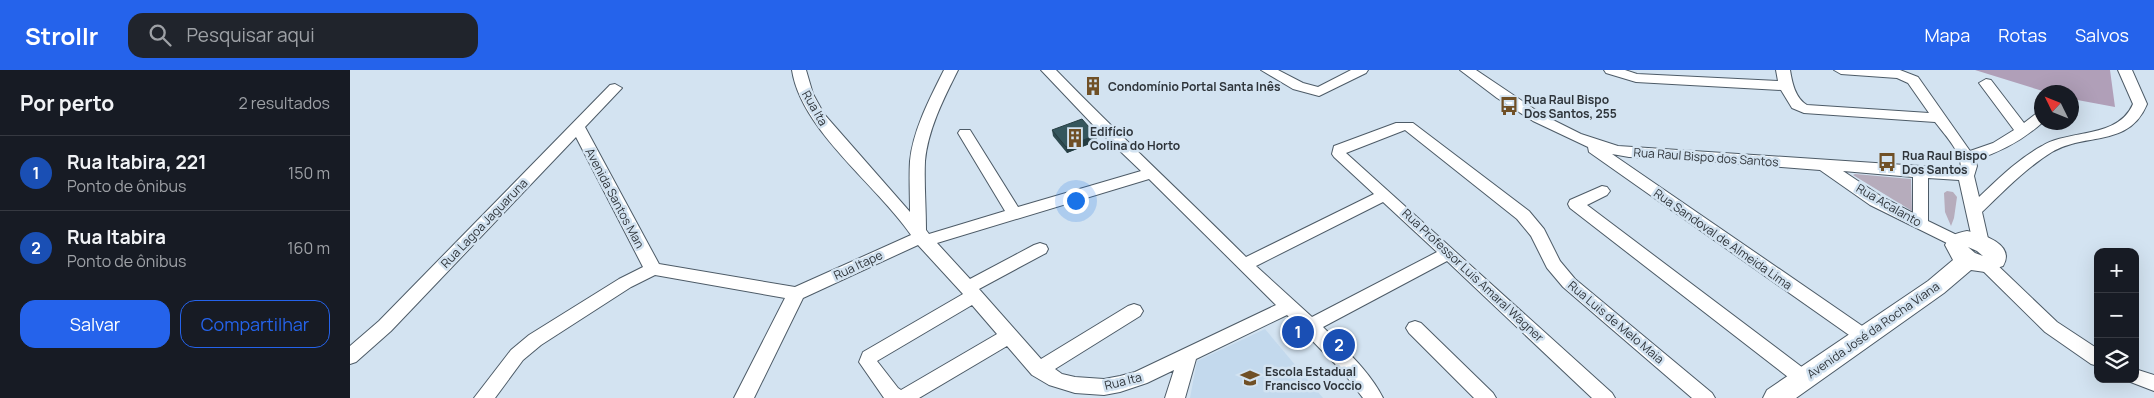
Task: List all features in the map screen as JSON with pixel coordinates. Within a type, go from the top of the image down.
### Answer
[{"type":"street","name":"Rua Ita","points":[[799,70],[801,82],[822,123],[1008,336],[1039,370],[1056,380],[1075,385],[1104,387],[1140,378],[1187,357],[1289,306]]},
{"type":"street","points":[[921,237],[918,160],[922,140],[935,103],[951,70]]},
{"type":"street","points":[[1048,70],[1103,127],[1244,265],[1310,326],[1350,367],[1373,398]]},
{"type":"street","points":[[1268,70],[1298,86],[1320,92],[1361,70]]},
{"type":"street","name":"Rua Raul Bispo dos Santos","points":[[1467,70],[1502,96],[1582,141],[1619,151],[1823,164],[1966,176]]},
{"type":"street","points":[[1611,70],[1636,78],[1786,86]]},
{"type":"street","points":[[1703,70],[1720,82]]},
{"type":"street","points":[[1783,70],[1786,86],[1797,105],[1804,109],[1939,118]]},
{"type":"street","points":[[1841,70],[1900,74],[1913,80],[1967,157],[1969,166],[1966,176],[1974,211],[1973,252]]},
{"type":"street","points":[[1974,211],[2017,172],[2051,147],[2067,140],[2095,136],[2118,128],[2135,115],[2140,104],[2125,70]]},
{"type":"street","points":[[1986,83],[2024,132]]},
{"type":"street","name":"Rua Lagoa Jaguaruna","points":[[350,356],[385,326],[615,88]]},
{"type":"street","points":[[1967,157],[1993,150],[2024,132],[2034,123]]},
{"type":"street","name":"Avenida Santos Man","points":[[577,126],[653,270]]},
{"type":"street","name":"Rua Luis de Melo Maia","points":[[1339,154],[1338,151],[1342,146],[1401,126],[1408,126],[1523,215],[1538,233],[1553,264],[1569,283],[1706,398]]},
{"type":"street","points":[[965,133],[1014,213]]},
{"type":"street","name":"Rua Sandoval de Almeida Lima","points":[[1582,141],[1865,337]]},
{"type":"street","name":"Rua Professor Luis Amaral Wagner","points":[[1339,154],[1605,398]]},
{"type":"street","name":"Rua Acalanto","points":[[1823,164],[1876,201],[1973,252],[2051,327],[2094,356]]},
{"type":"street","points":[[1920,171],[1920,223]]},
{"type":"street","name":"Rua Itape","points":[[796,294],[921,237],[1014,213],[1151,173]]},
{"type":"street","points":[[1602,191],[1576,204],[1804,379]]},
{"type":"street","points":[[1244,265],[1385,195]]},
{"type":"street","points":[[1008,336],[902,398],[896,397],[890,391],[868,362],[869,357],[1040,249]]},
{"type":"street","name":"Avenida José da Rocha Viana","points":[[1776,398],[1936,286],[1973,252]]},
{"type":"street","points":[[1310,326],[1449,253]]},
{"type":"street","points":[[484,398],[512,361],[534,340],[625,283],[653,270],[796,294],[744,398]]},
{"type":"street","points":[[1039,370],[1134,311]]},
{"type":"street","points":[[1415,328],[1486,398]]},
{"type":"street","points":[[1175,398],[1187,357]]},
{"type":"street","points":[[2139,377],[2154,383]]},
{"type":"shaded area","points":[[1975,70],[2110,70],[2115,107],[2079,100],[2079,85],[2034,85],[2034,88]]},
{"type":"shaded area","points":[[1853,175],[1911,179],[1912,211]]},
{"type":"shaded area","points":[[1947,191],[1953,192],[1957,197],[1951,226],[1945,212],[1944,193]]},
{"type":"shaded area","name":"Escola Estadual Francisco Voccio","points":[[1265,329],[1323,398],[1190,398],[1197,361]]},
{"type":"building","name":"Edifício Colina do Horto","points":[[1082,119],[1096,135],[1066,147],[1052,130]]},
{"type":"place","name":"Condomínio Portal Santa Inês","points":[[1093,86]]},
{"type":"place","name":"Rua Raul Bispo Dos Santos, 255","points":[[1509,106]]},
{"type":"place","name":"Edifício Colina do Horto","points":[[1075,138]]},
{"type":"place","name":"Rua Raul Bispo Dos Santos","points":[[1887,162]]},
{"type":"place","name":"Rua Itabira, 221","points":[[1298,332]]},
{"type":"place","name":"Rua Itabira","points":[[1339,345]]},
{"type":"place","name":"Escola Estadual Francisco Voccio","points":[[1250,378]]}]
